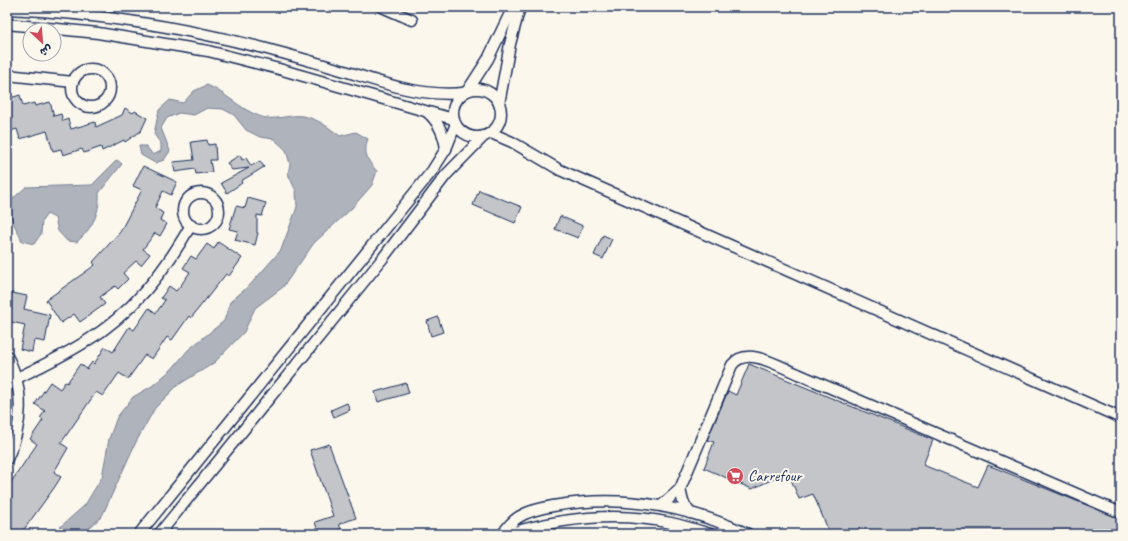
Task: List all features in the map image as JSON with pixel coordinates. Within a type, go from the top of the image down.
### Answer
[{"type":"street","points":[[382,7],[412,20]]},
{"type":"street","points":[[139,534],[432,171],[446,149],[454,123],[454,105],[466,92],[488,60],[513,7]]},
{"type":"street","points":[[159,534],[383,258],[446,175],[496,129],[501,117],[500,104],[508,51],[520,7]]},
{"type":"street","points":[[7,9],[90,16],[210,36],[300,57],[404,89],[433,94],[466,92],[475,89],[487,91],[492,94],[500,104]]},
{"type":"street","points":[[7,24],[98,33],[208,51],[279,69],[388,102],[425,110],[454,123],[460,132],[468,136],[476,138],[488,135],[512,142],[560,170],[1121,418]]},
{"type":"street","points":[[7,75],[73,82]]},
{"type":"street","points":[[425,110],[438,124],[444,136],[446,149]]},
{"type":"street","points":[[17,378],[86,342],[122,315],[154,282],[168,264],[191,225]]},
{"type":"street","points":[[7,356],[17,378],[20,407],[16,436],[7,460]]},
{"type":"street","points":[[661,506],[680,489],[732,365],[739,358],[750,356],[798,374],[1121,514]]},
{"type":"street","points":[[680,489],[683,502],[690,513]]},
{"type":"street","points":[[597,501],[616,517]]},
{"type":"street","points":[[502,534],[514,519],[528,512],[597,501],[627,502],[661,506],[716,521],[748,534]]},
{"type":"street","points":[[507,534],[559,522],[616,517],[670,523],[710,534]]},
{"type":"shaded area","points":[[207,85],[252,113],[264,118],[302,116],[327,126],[340,136],[356,132],[368,139],[366,152],[368,160],[377,171],[372,185],[351,209],[314,243],[283,287],[255,308],[244,332],[214,363],[178,385],[155,408],[136,442],[102,516],[83,534],[55,534],[59,528],[85,505],[102,477],[109,439],[117,417],[133,397],[152,386],[172,369],[188,350],[224,321],[230,302],[250,285],[281,250],[297,207],[296,191],[288,174],[290,164],[286,150],[274,139],[260,137],[246,130],[234,115],[223,109],[207,108],[194,115],[179,113],[167,118],[161,128],[170,151],[164,160],[155,163],[141,155],[139,146],[146,146],[153,155],[161,151],[161,144],[154,134],[159,110],[170,100],[183,103],[194,91]]},
{"type":"shaded area","points":[[117,160],[122,164],[99,193],[98,208],[94,220],[91,226],[77,242],[67,241],[58,231],[55,218],[47,214],[42,221],[41,234],[34,244],[22,241],[12,220],[10,201],[26,187],[92,185]]},
{"type":"building","points":[[20,95],[23,106],[34,103],[35,106],[50,102],[54,116],[61,114],[63,121],[68,119],[71,129],[95,122],[96,127],[122,115],[125,108],[133,113],[135,111],[147,118],[141,131],[125,142],[124,140],[102,151],[101,147],[84,153],[82,149],[63,155],[61,149],[53,151],[47,131],[20,139],[17,129],[7,132],[7,99]]},
{"type":"building","points":[[207,140],[208,145],[215,144],[216,160],[210,160],[212,172],[196,174],[195,169],[175,172],[173,162],[194,160],[191,142]]},
{"type":"building","points":[[240,155],[242,160],[246,158],[251,166],[260,161],[264,167],[241,181],[242,183],[227,193],[221,183],[249,168],[232,170],[227,163]]},
{"type":"building","points":[[143,166],[177,182],[171,195],[163,191],[155,208],[163,213],[160,220],[167,224],[160,236],[155,233],[143,249],[150,254],[141,265],[136,261],[123,273],[128,279],[118,289],[115,286],[100,297],[105,304],[80,322],[74,314],[61,323],[46,300],[95,265],[93,262],[120,232],[142,190],[133,186]]},
{"type":"building","points":[[479,190],[522,207],[515,223],[473,205]]},
{"type":"building","points":[[248,198],[266,203],[262,216],[257,215],[258,233],[255,245],[235,240],[238,231],[229,229],[236,206],[245,208]]},
{"type":"building","points":[[560,216],[583,226],[578,238],[555,229]]},
{"type":"building","points":[[603,235],[612,239],[603,259],[594,255]]},
{"type":"building","points":[[218,242],[242,258],[237,265],[229,276],[226,274],[191,318],[189,316],[172,340],[167,337],[152,359],[145,355],[128,379],[119,373],[103,396],[96,392],[61,443],[68,448],[54,472],[61,477],[25,528],[18,534],[7,534],[7,488],[37,444],[30,439],[43,420],[40,418],[45,411],[35,404],[50,382],[60,389],[65,382],[67,383],[80,364],[87,369],[92,362],[94,364],[105,347],[113,352],[129,327],[134,330],[149,308],[156,313],[165,300],[161,298],[169,286],[176,291],[181,285],[190,272],[183,268],[191,256],[196,259],[207,244],[214,249]]},
{"type":"building","points":[[7,292],[27,296],[24,309],[50,315],[45,342],[34,340],[32,352],[20,349],[25,325],[7,321]]},
{"type":"building","points":[[438,317],[443,332],[431,336],[427,321]]},
{"type":"building","points":[[749,364],[933,440],[923,465],[978,487],[988,465],[1121,519],[1121,534],[830,534],[813,494],[799,499],[788,472],[752,489],[704,468],[714,442],[707,440],[728,391],[736,395]]},
{"type":"building","points":[[406,383],[409,393],[378,402],[375,392]]},
{"type":"building","points":[[347,403],[350,410],[334,417],[331,410]]},
{"type":"building","points":[[329,444],[356,518],[339,524],[343,534],[319,534],[315,522],[333,516],[310,450]]},
{"type":"place","name":"Carrefour","points":[[735,476]]}]
